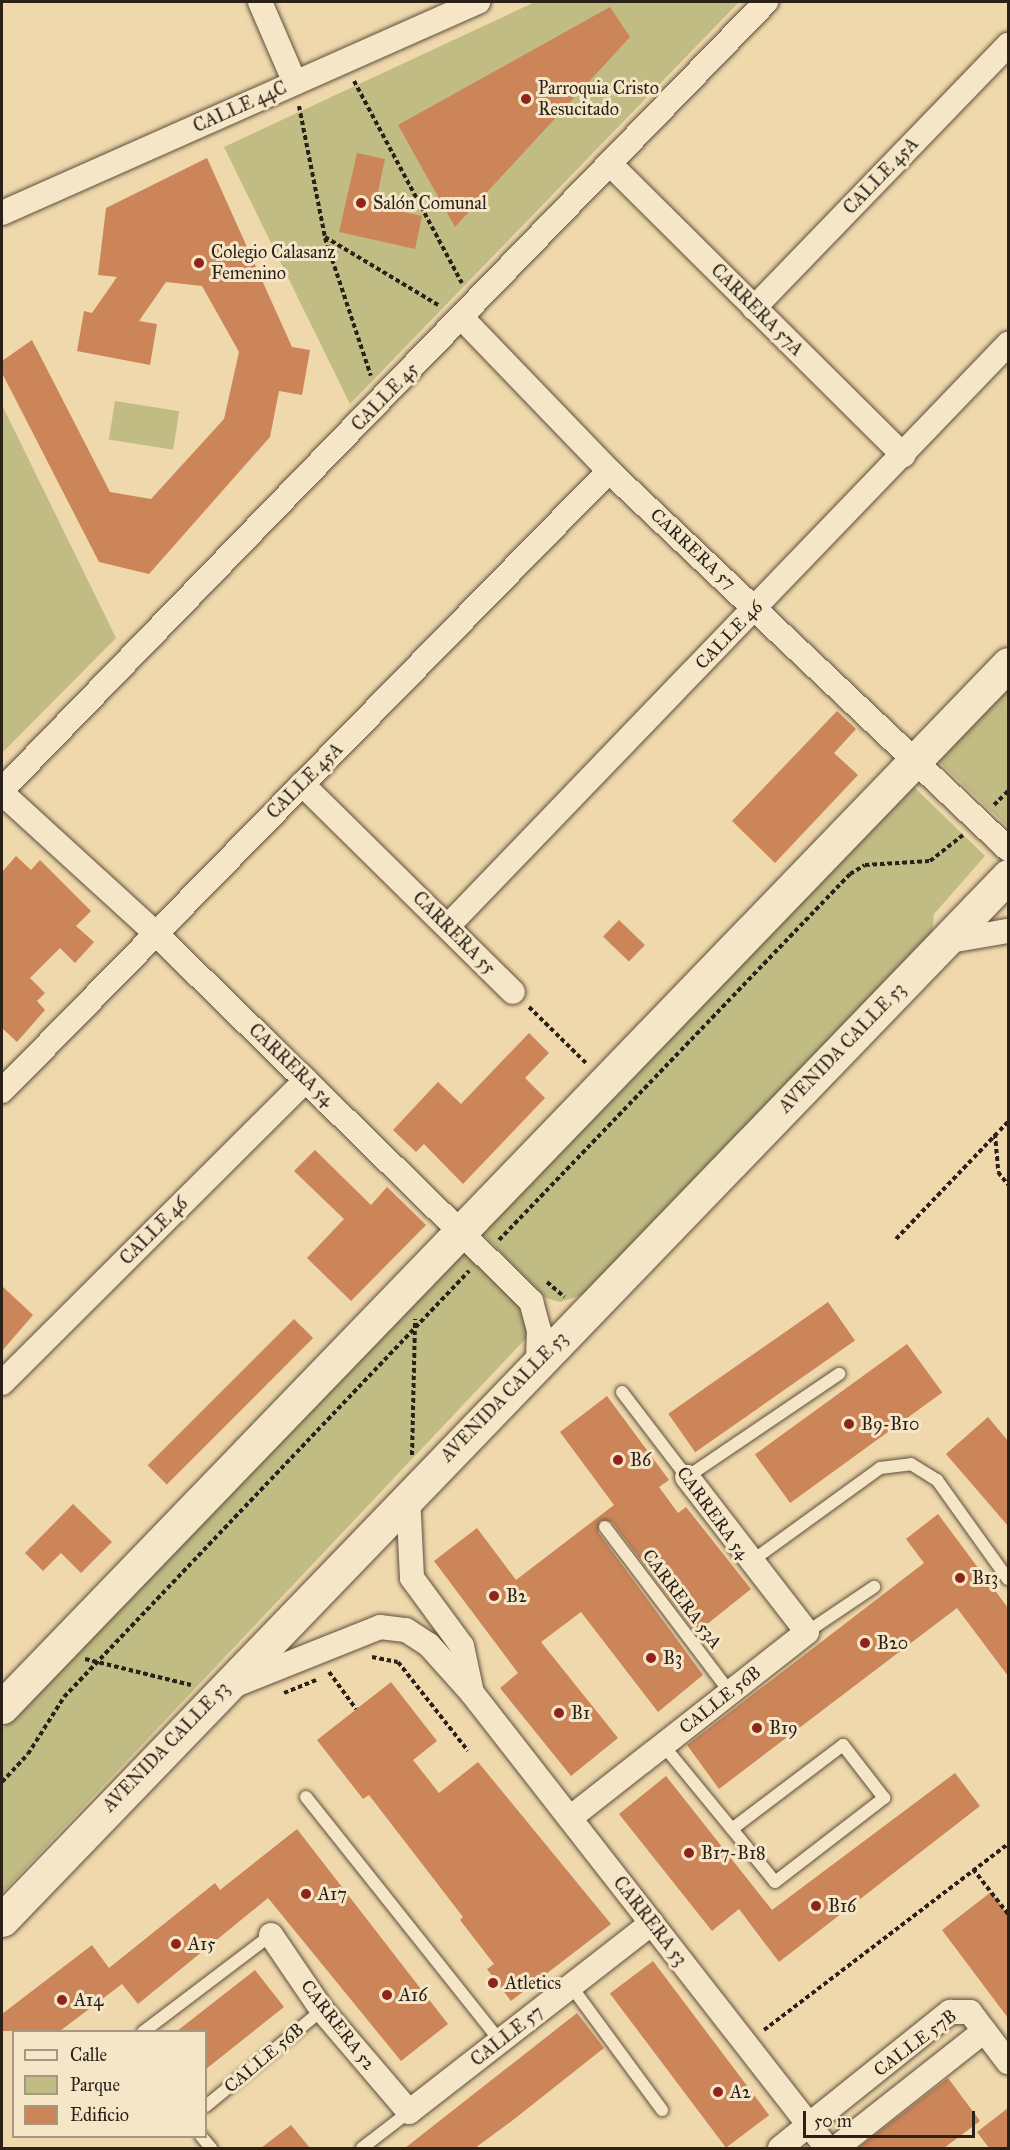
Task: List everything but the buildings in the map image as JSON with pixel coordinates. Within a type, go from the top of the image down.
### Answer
[{"type":"main road","points":[[4,1701],[1008,664]]},
{"type":"main road","name":"AVENIDA CALLE 53","points":[[2,1920],[219,1691],[1008,876]]},
{"type":"street","points":[[260,2],[295,83]]},
{"type":"street","name":"CALLE 44C","points":[[2,213],[478,2]]},
{"type":"street","name":"CALLE 45","points":[[2,791],[611,165],[766,2]]},
{"type":"street","name":"CALLE 45A","points":[[754,308],[1008,45]]},
{"type":"street","name":"CARRERA 57A","points":[[611,165],[903,456]]},
{"type":"street","name":"CARRERA 57","points":[[468,312],[609,471],[756,607],[1008,849]]},
{"type":"street","name":"CALLE 46","points":[[448,926],[903,456],[1008,344]]},
{"type":"street","name":"CALLE 45A","points":[[2,1091],[154,932],[609,471]]},
{"type":"street","name":"CARRERA 55","points":[[302,784],[513,992]]},
{"type":"street","name":"CARRERA 54","points":[[2,791],[154,932],[531,1301],[539,1330],[538,1362]]},
{"type":"street","points":[[944,942],[1008,931]]},
{"type":"street","name":"CALLE 46","points":[[2,1383],[306,1080]]},
{"type":"street","name":"CARRERA 54","points":[[687,1477],[749,1563],[807,1632]]},
{"type":"street","name":"CARRERA 53","points":[[408,1496],[412,1578],[462,1646],[472,1693]]},
{"type":"street","name":"CARRERA 53","points":[[219,1691],[380,1627],[406,1630],[429,1645],[472,1693],[827,2148]]},
{"type":"street","name":"CALLE 56B","points":[[570,1818],[807,1632]]},
{"type":"street","name":"CALLE 57","points":[[409,2112],[652,1923]]},
{"type":"street","name":"CARRERA 52","points":[[271,1935],[322,2010],[409,2112]]},
{"type":"street","name":"CALLE 57B","points":[[780,2148],[950,2012],[970,2012],[984,2031],[836,2148]]},
{"type":"street","points":[[984,2031],[1008,2062]]},
{"type":"lane","points":[[687,1477],[839,1374]]},
{"type":"lane","name":"CARRERA 54","points":[[622,1392],[687,1477]]},
{"type":"lane","points":[[749,1563],[880,1468],[911,1464],[937,1480],[1008,1579]]},
{"type":"lane","name":"CARRERA 53A","points":[[605,1527],[730,1692]]},
{"type":"lane","name":"CALLE 56B","points":[[807,1632],[874,1587]]},
{"type":"lane","points":[[663,1745],[732,1830],[775,1882],[884,1798],[843,1745],[732,1830]]},
{"type":"lane","points":[[306,1797],[500,2041]]},
{"type":"lane","points":[[144,2030],[271,1935]]},
{"type":"lane","points":[[571,1986],[662,2110]]},
{"type":"lane","name":"CALLE 56B","points":[[207,2105],[322,2010]]},
{"type":"lane","name":"CALLE 57","points":[[363,2148],[409,2112]]},
{"type":"path","points":[[344,62],[468,312]]},
{"type":"path","points":[[295,83],[325,237],[379,402]]},
{"type":"path","points":[[325,237],[468,312]]},
{"type":"path","points":[[513,992],[605,1082]]},
{"type":"path","points":[[896,1239],[1008,1122]]},
{"type":"path","points":[[995,1133],[998,1172],[1008,1185]]},
{"type":"path","points":[[412,1459],[416,1313]]},
{"type":"path","points":[[329,1672],[356,1709]]},
{"type":"path","points":[[763,2030],[1008,1844]]},
{"type":"path","points":[[973,1869],[1008,1914]]},
{"type":"green space","points":[[535,2],[739,2],[350,404],[224,147]]},
{"type":"green space","points":[[115,401],[179,411],[173,450],[109,440]]},
{"type":"green space","points":[[2,405],[116,638],[2,753]]},
{"type":"green space","points":[[1008,682],[1008,827],[935,758]]},
{"type":"green space","points":[[911,784],[985,856],[934,914],[932,936],[585,1294],[560,1302],[546,1298],[480,1231]]},
{"type":"green space","points":[[463,1252],[526,1313],[531,1333],[2,1893],[2,1729]]},
{"type":"place","name":"Parroquia Cristo Resucitado","points":[[526,99]]},
{"type":"place","name":"Salón Comunal","points":[[361,203]]},
{"type":"place","name":"Colegio Calasanz Femenino","points":[[199,263]]},
{"type":"place","name":"B9-B10","points":[[849,1424]]},
{"type":"place","name":"B6","points":[[618,1460]]},
{"type":"place","name":"B13","points":[[960,1578]]},
{"type":"place","name":"B2","points":[[494,1596]]},
{"type":"place","name":"B20","points":[[865,1643]]},
{"type":"place","name":"B3","points":[[651,1658]]},
{"type":"place","name":"B1","points":[[559,1713]]},
{"type":"place","name":"B19","points":[[757,1728]]},
{"type":"place","name":"B17-B18","points":[[689,1853]]},
{"type":"place","name":"A17","points":[[306,1894]]},
{"type":"place","name":"B16","points":[[816,1906]]},
{"type":"place","name":"A15","points":[[176,1944]]},
{"type":"place","name":"Atletics","points":[[493,1983]]},
{"type":"place","name":"A16","points":[[387,1995]]},
{"type":"place","name":"A14","points":[[62,2000]]},
{"type":"place","name":"A2","points":[[718,2092]]}]
